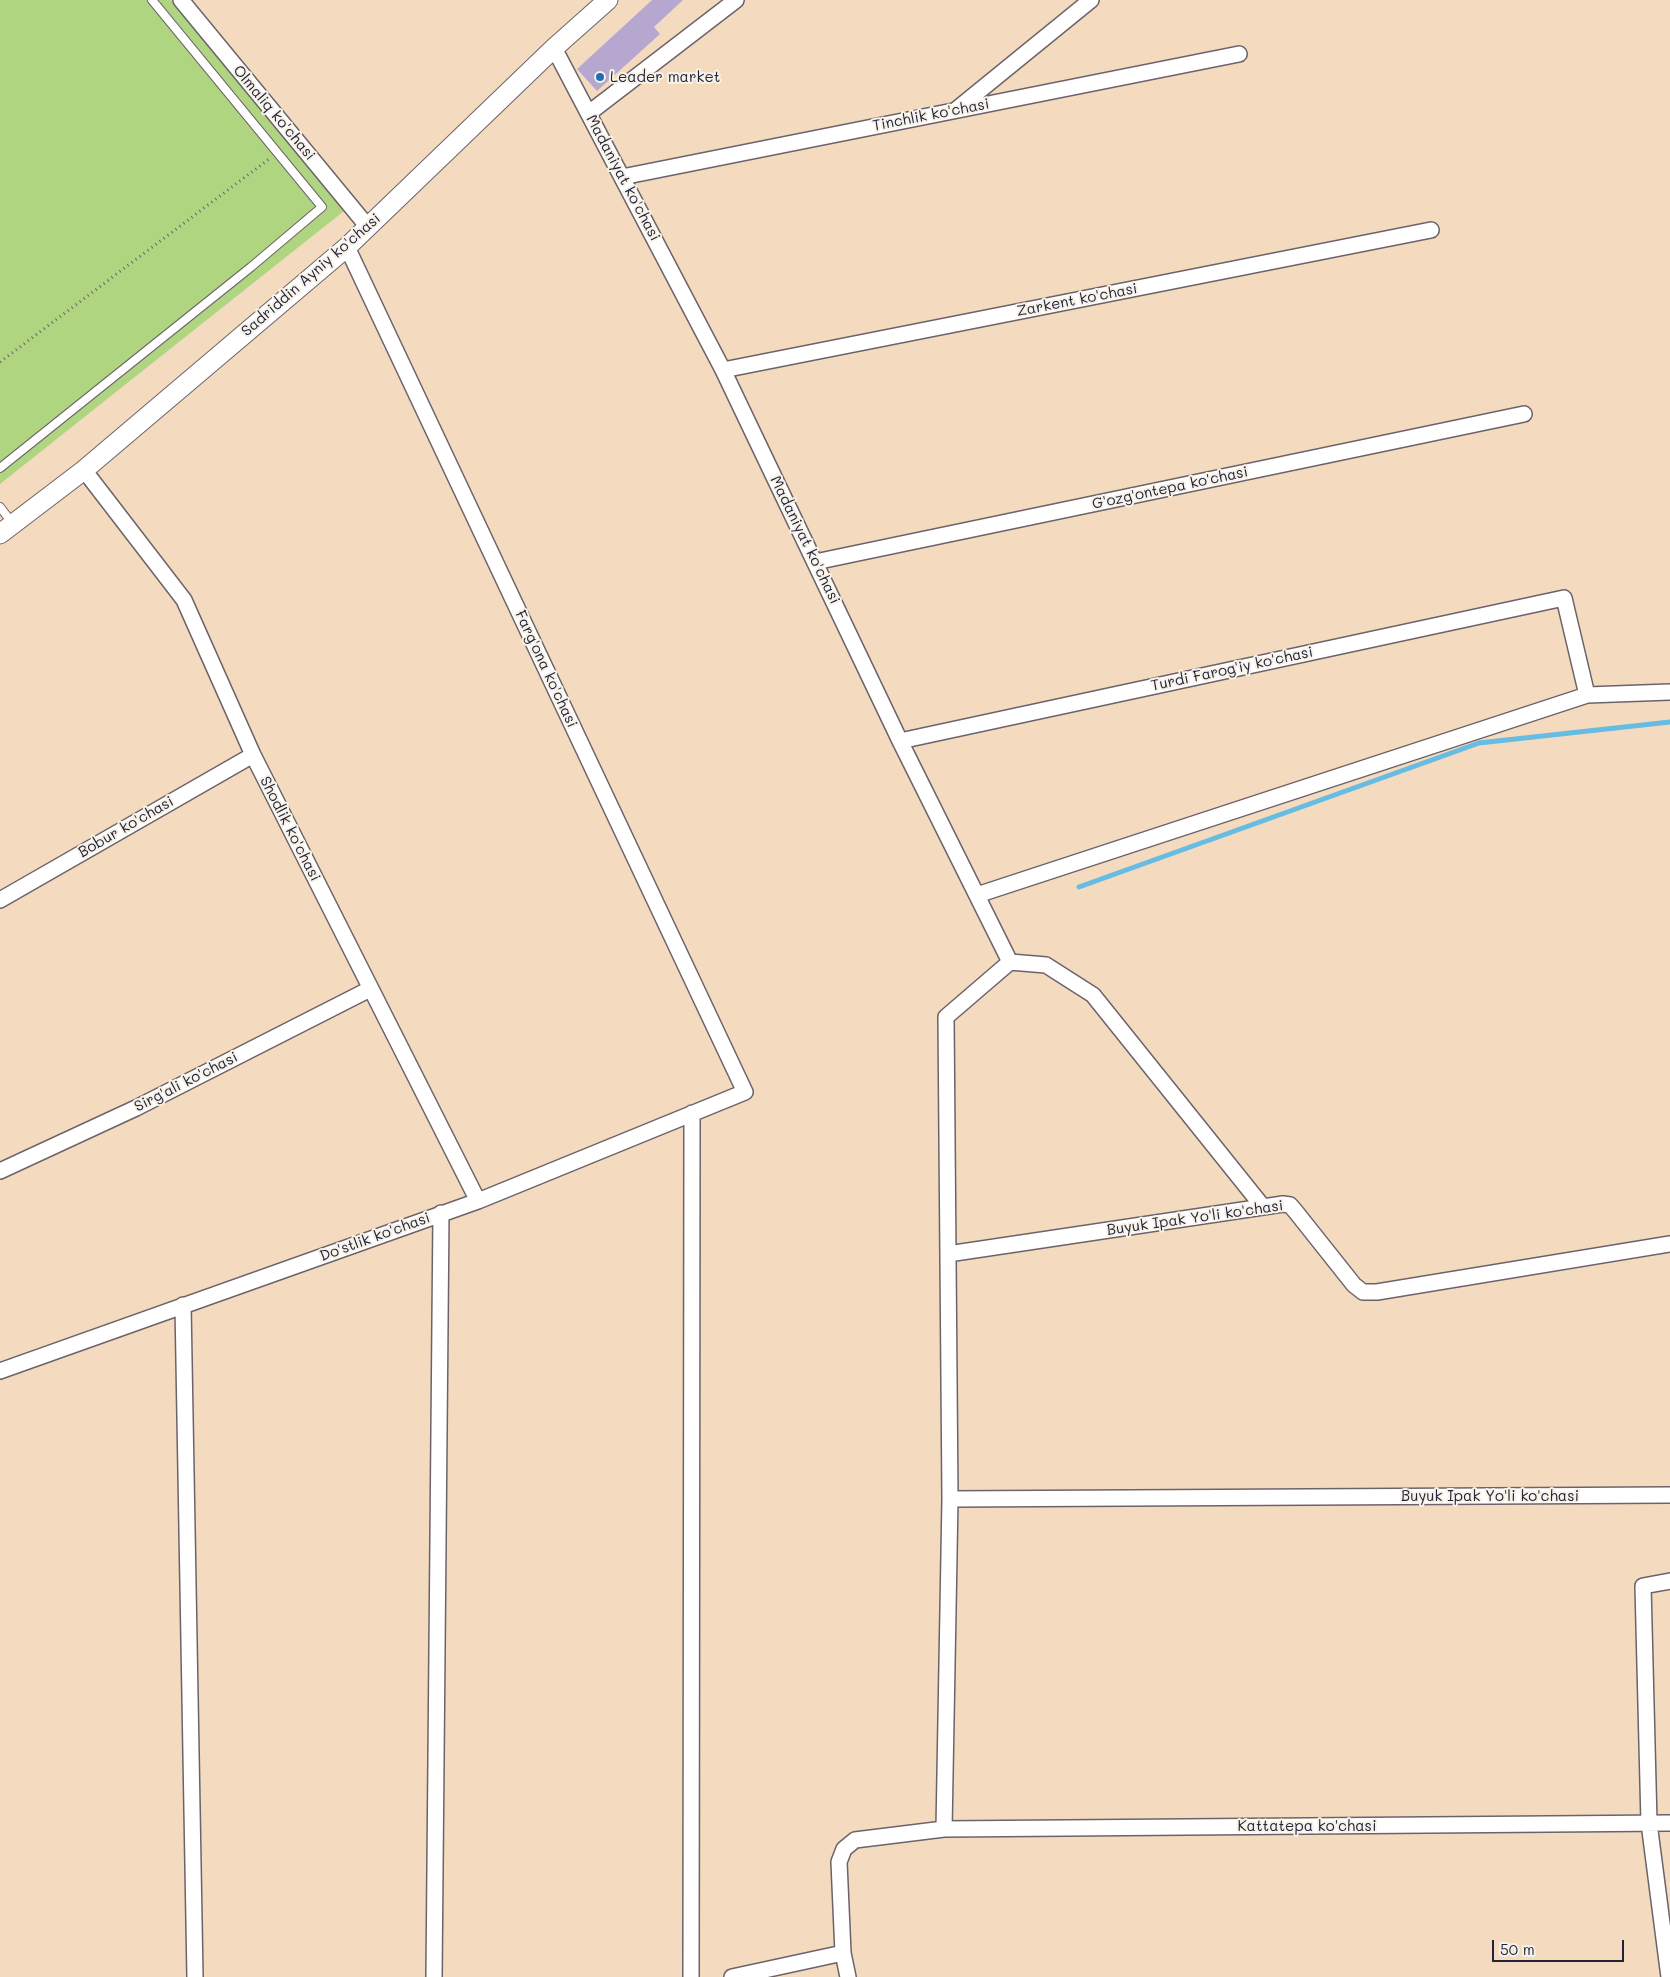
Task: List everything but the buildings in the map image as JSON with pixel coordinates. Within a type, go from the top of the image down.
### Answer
[{"type":"street","name":"Olmaliq ko'chasi","points":[[182,0],[368,227]]},
{"type":"street","name":"Sadriddin Ayniy ko'chasi","points":[[7,529],[84,470],[347,246],[554,48],[608,0]]},
{"type":"street","points":[[589,113],[736,0]]},
{"type":"street","points":[[956,110],[1091,0]]},
{"type":"street","name":"Madaniyat ko'chasi","points":[[554,48],[723,370],[900,741],[1010,962]]},
{"type":"street","name":"Tinchlik ko'chasi","points":[[622,177],[1240,54]]},
{"type":"street","name":"Zarkent ko'chasi","points":[[723,370],[1430,230]]},
{"type":"street","name":"Farg'ona ko'chasi","points":[[347,246],[745,1092]]},
{"type":"street","name":"G'ozg'ontepa ko'chasi","points":[[815,562],[1524,414]]},
{"type":"street","name":"Shodlik ko'chasi","points":[[84,470],[184,600],[252,755],[478,1201]]},
{"type":"street","name":"Turdi Farog'iy ko'chasi","points":[[900,741],[1564,598],[1587,695]]},
{"type":"street","points":[[976,895],[1587,695],[1670,692]]},
{"type":"street","name":"Bobur ko'chasi","points":[[0,900],[252,755]]},
{"type":"street","points":[[944,1829],[950,1499],[946,1017],[1010,962],[1046,965],[1093,995],[1263,1207]]},
{"type":"street","name":"Sirg'ali ko'chasi","points":[[0,1171],[136,1108],[370,988]]},
{"type":"street","name":"Do'stlik ko'chasi","points":[[0,1371],[478,1201],[745,1092]]},
{"type":"street","points":[[691,1977],[692,1113]]},
{"type":"street","name":"Buyuk Ipak Yo'li ko'chasi","points":[[948,1254],[1283,1204],[1290,1205],[1354,1285],[1363,1292],[1386,1290],[1670,1244]]},
{"type":"street","points":[[434,1977],[441,1213]]},
{"type":"street","points":[[183,1305],[195,1977]]},
{"type":"street","name":"Buyuk Ipak Yo'li ko'chasi","points":[[950,1499],[1670,1495]]},
{"type":"street","points":[[1669,1977],[1649,1824],[1643,1586],[1670,1582]]},
{"type":"street","name":"Kattatepa ko'chasi","points":[[848,1977],[843,1953],[838,1876],[839,1862],[844,1849],[855,1840],[944,1829],[1670,1823]]},
{"type":"street","points":[[732,1977],[843,1953]]},
{"type":"lane","points":[[0,468],[251,267],[322,207],[152,0]]},
{"type":"lane","points":[[0,507],[7,529]]},
{"type":"path","points":[[0,362],[277,152]]},
{"type":"green space","points":[[0,0],[171,0],[344,211],[0,484]]},
{"type":"waterway","points":[[1079,887],[1479,743],[1670,722]]},
{"type":"place","name":"Leader market","points":[[600,77]]}]
